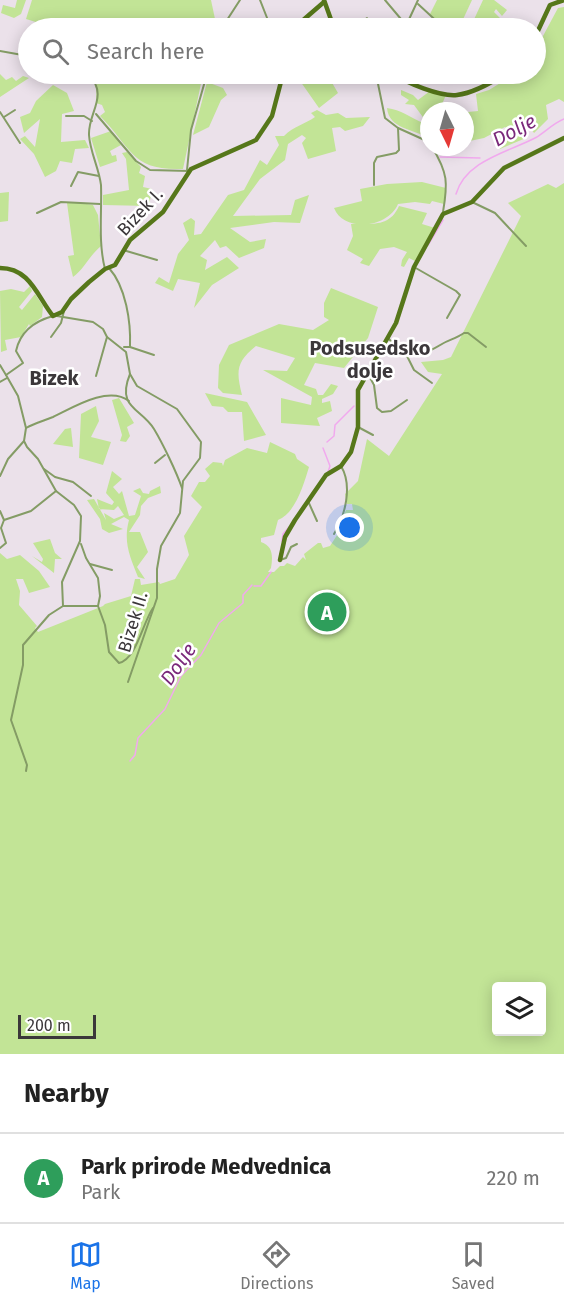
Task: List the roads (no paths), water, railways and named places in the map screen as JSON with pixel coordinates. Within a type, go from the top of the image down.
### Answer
[{"type":"street","points":[[228,18],[240,0]]},
{"type":"street","points":[[260,0],[268,18]]},
{"type":"street","points":[[263,5],[267,0]]},
{"type":"street","points":[[385,0],[398,18]]},
{"type":"street","points":[[543,18],[549,2],[564,0]]},
{"type":"street","points":[[305,18],[324,1],[330,18]]},
{"type":"street","points":[[410,18],[418,2],[434,18]]},
{"type":"street","points":[[0,51],[18,54]]},
{"type":"street","points":[[96,84],[98,92],[95,113],[89,134],[99,176],[107,268],[116,276],[130,321],[130,347]]},
{"type":"street","points":[[188,171],[190,137],[204,84]]},
{"type":"street","points":[[95,113],[136,162],[150,170],[188,171],[256,140],[272,116],[280,84]]},
{"type":"street","points":[[378,84],[383,113],[398,128],[420,138]]},
{"type":"street","points":[[413,84],[457,95],[486,84]]},
{"type":"street","points":[[4,117],[15,110]]},
{"type":"street","points":[[0,112],[20,143]]},
{"type":"street","points":[[66,116],[84,116],[92,121]]},
{"type":"street","points":[[374,185],[374,163],[378,157],[396,153],[399,150],[398,128]]},
{"type":"street","points":[[443,214],[472,202],[504,168],[564,138]]},
{"type":"street","points":[[280,560],[285,537],[308,501],[326,475],[341,466],[351,452],[358,427],[356,396],[396,323],[414,267],[443,214],[447,180],[444,167],[437,156]]},
{"type":"street","name":"Bizek I.","points":[[55,316],[107,268],[115,265],[130,240],[163,212],[188,171]]},
{"type":"street","points":[[71,186],[78,172],[99,176]]},
{"type":"street","points":[[37,213],[61,202],[100,204]]},
{"type":"street","points":[[472,202],[495,213],[526,246]]},
{"type":"street","points":[[123,250],[157,260]]},
{"type":"street","points":[[414,267],[456,291],[460,296],[447,318]]},
{"type":"street","points":[[0,268],[15,271],[27,277],[55,316]]},
{"type":"street","points":[[51,337],[64,318],[64,310]]},
{"type":"street","points":[[0,382],[23,363],[16,351],[22,335],[38,321],[55,316],[93,322],[103,329],[107,337],[122,347],[130,347],[154,355]]},
{"type":"street","points":[[406,354],[427,355],[464,333],[468,333],[486,347]]},
{"type":"street","points":[[96,376],[107,337]]},
{"type":"street","points":[[387,338],[406,354],[414,370],[432,383]]},
{"type":"street","name":"Bizek II.","points":[[122,347],[128,359],[130,374],[143,392],[177,409],[201,442],[200,458],[183,481],[180,513],[163,540],[159,552],[155,608],[128,682]]},
{"type":"street","points":[[0,365],[18,396],[26,428],[24,441],[8,459],[0,476]]},
{"type":"street","points":[[130,374],[127,387],[129,401],[134,411],[154,429],[183,491]]},
{"type":"street","points":[[368,374],[374,385],[377,408],[382,412],[391,411],[407,400]]},
{"type":"street","points":[[26,428],[90,400],[119,395],[129,401]]},
{"type":"street","points":[[358,427],[373,435]]},
{"type":"street","points":[[24,441],[56,490],[80,513],[80,541],[98,578],[100,596],[98,606],[105,625],[109,652],[119,663],[124,662],[133,652],[146,620],[155,608]]},
{"type":"street","points":[[155,463],[165,455]]},
{"type":"street","points":[[334,534],[346,507],[346,480],[341,466]]},
{"type":"street","points":[[41,468],[55,477],[73,482],[90,496]]},
{"type":"street","points":[[4,520],[31,511],[56,490]]},
{"type":"street","points":[[308,501],[317,521]]},
{"type":"street","points":[[0,511],[2,511],[4,520],[1,526],[6,543],[0,548]]},
{"type":"street","points":[[63,606],[61,597],[63,579],[80,541]]},
{"type":"street","points":[[280,560],[286,558],[291,547],[297,544]]},
{"type":"street","points":[[90,564],[111,570]]},
{"type":"street","points":[[26,771],[27,765],[11,720],[22,669],[23,645],[49,615],[63,606],[98,606]]},
{"type":"waterway","name":"Dolje","points":[[456,194],[461,182],[479,165],[537,137],[564,119]]},
{"type":"waterway","points":[[440,157],[480,158]]},
{"type":"waterway","name":"Dolje","points":[[428,245],[443,220]]},
{"type":"waterway","name":"Dolje","points":[[327,442],[334,436],[335,425],[354,406]]},
{"type":"waterway","name":"Dolje","points":[[323,448],[330,466],[328,472]]},
{"type":"waterway","name":"Dolje","points":[[282,541],[283,534],[289,527]]},
{"type":"waterway","name":"Dolje","points":[[254,586],[261,586],[271,572]]},
{"type":"waterway","name":"Dolje","points":[[130,761],[135,755],[138,738],[165,709],[181,676],[201,655],[219,623],[243,603],[243,595],[252,585]]},
{"type":"place","name":"Park prirode Medvednica","points":[[327,612]]},
{"type":"district","name":"Podsusedsko dolje","points":[[370,360]]},
{"type":"district","name":"Bizek","points":[[54,378]]}]
